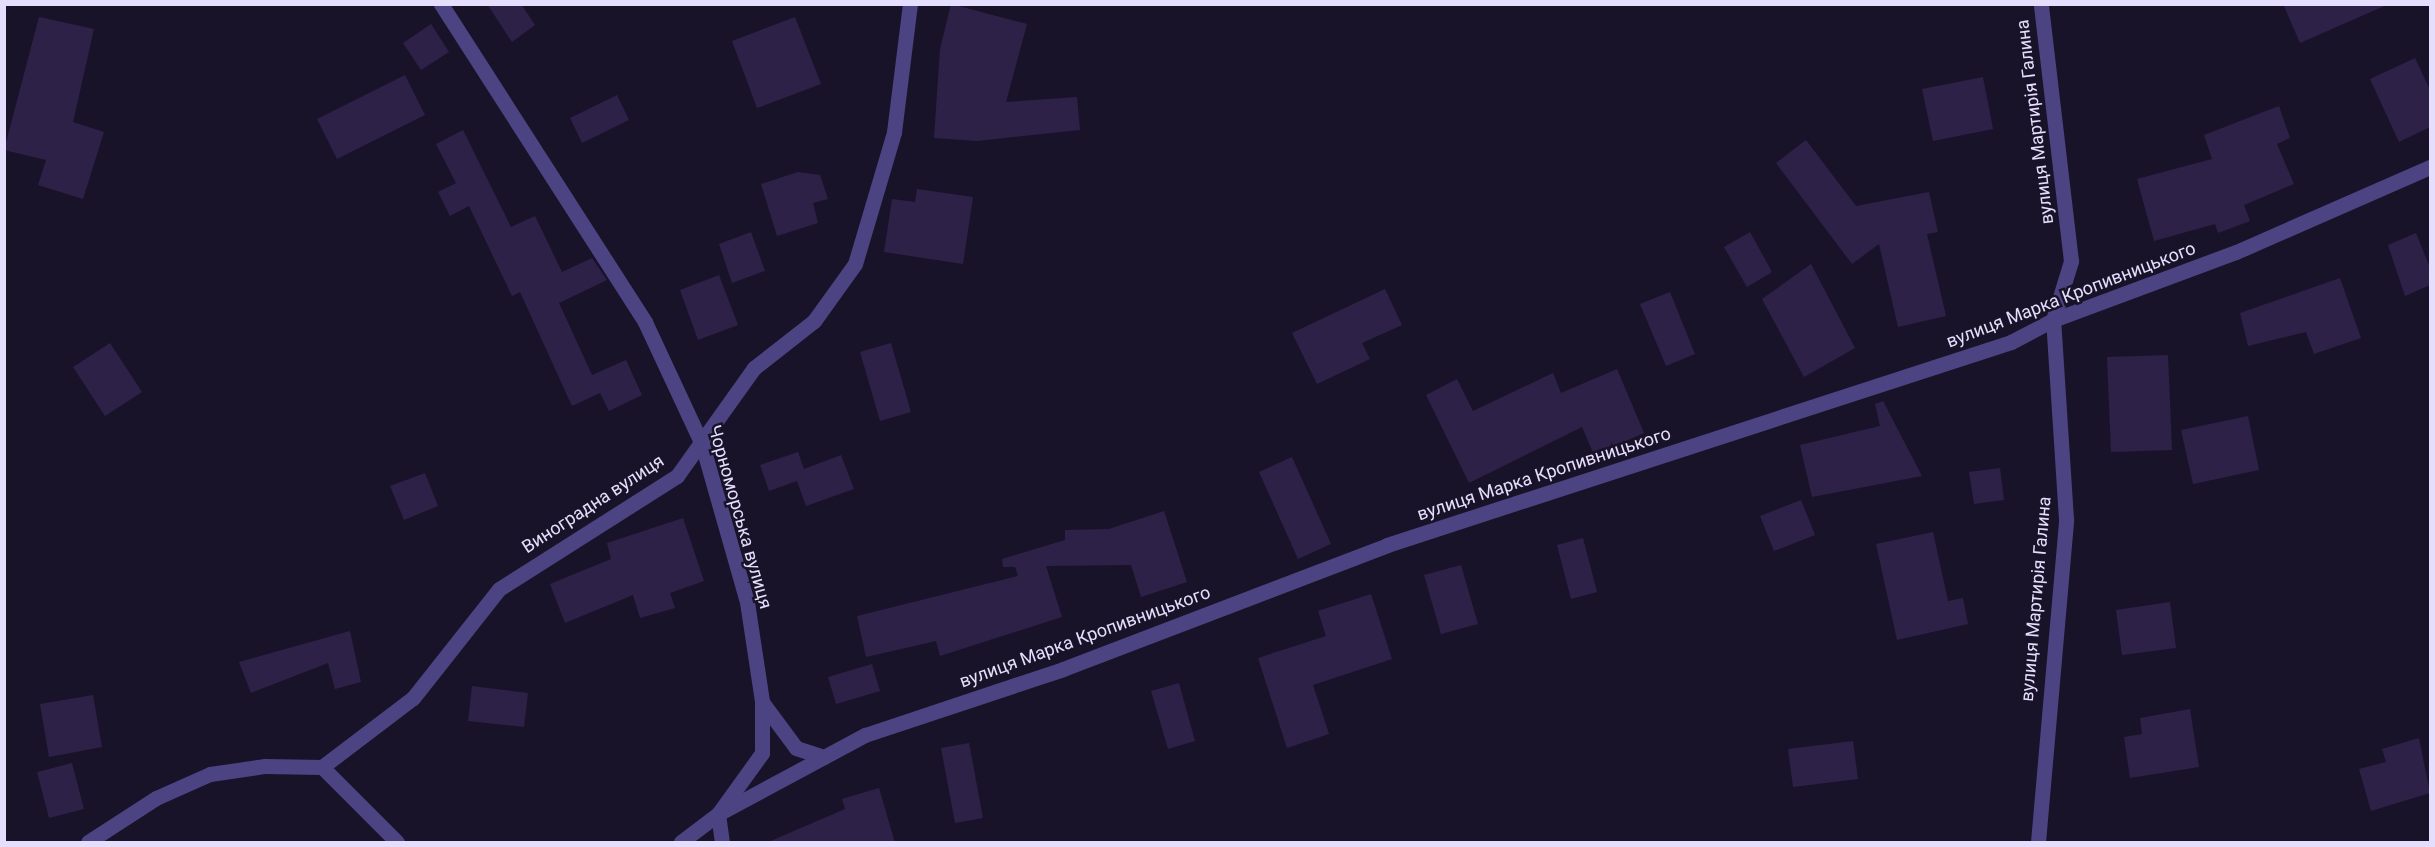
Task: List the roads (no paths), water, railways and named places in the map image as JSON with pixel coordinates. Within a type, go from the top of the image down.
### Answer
[{"type":"street","name":"Чорноморська вулиця","points":[[441,4],[645,322],[702,444],[747,602],[762,701],[762,753],[718,814]]},
{"type":"street","name":"Виноградна вулиця","points":[[322,767],[413,698],[499,590],[677,476],[754,369],[814,321],[855,264],[894,132],[910,4]]},
{"type":"street","name":"вулиця Мартирія Галина","points":[[2038,843],[2066,519],[2053,320],[2071,261],[2041,4]]},
{"type":"street","name":"вулиця Марка Кропивницького","points":[[681,843],[718,814],[866,735],[1063,669],[1387,545],[2012,342],[2053,320],[2236,252],[2430,167]]},
{"type":"street","points":[[762,701],[796,748],[824,757]]},
{"type":"street","points":[[88,843],[156,798],[210,774],[265,766],[322,767],[397,843]]},
{"type":"street","points":[[718,814],[722,843]]}]
